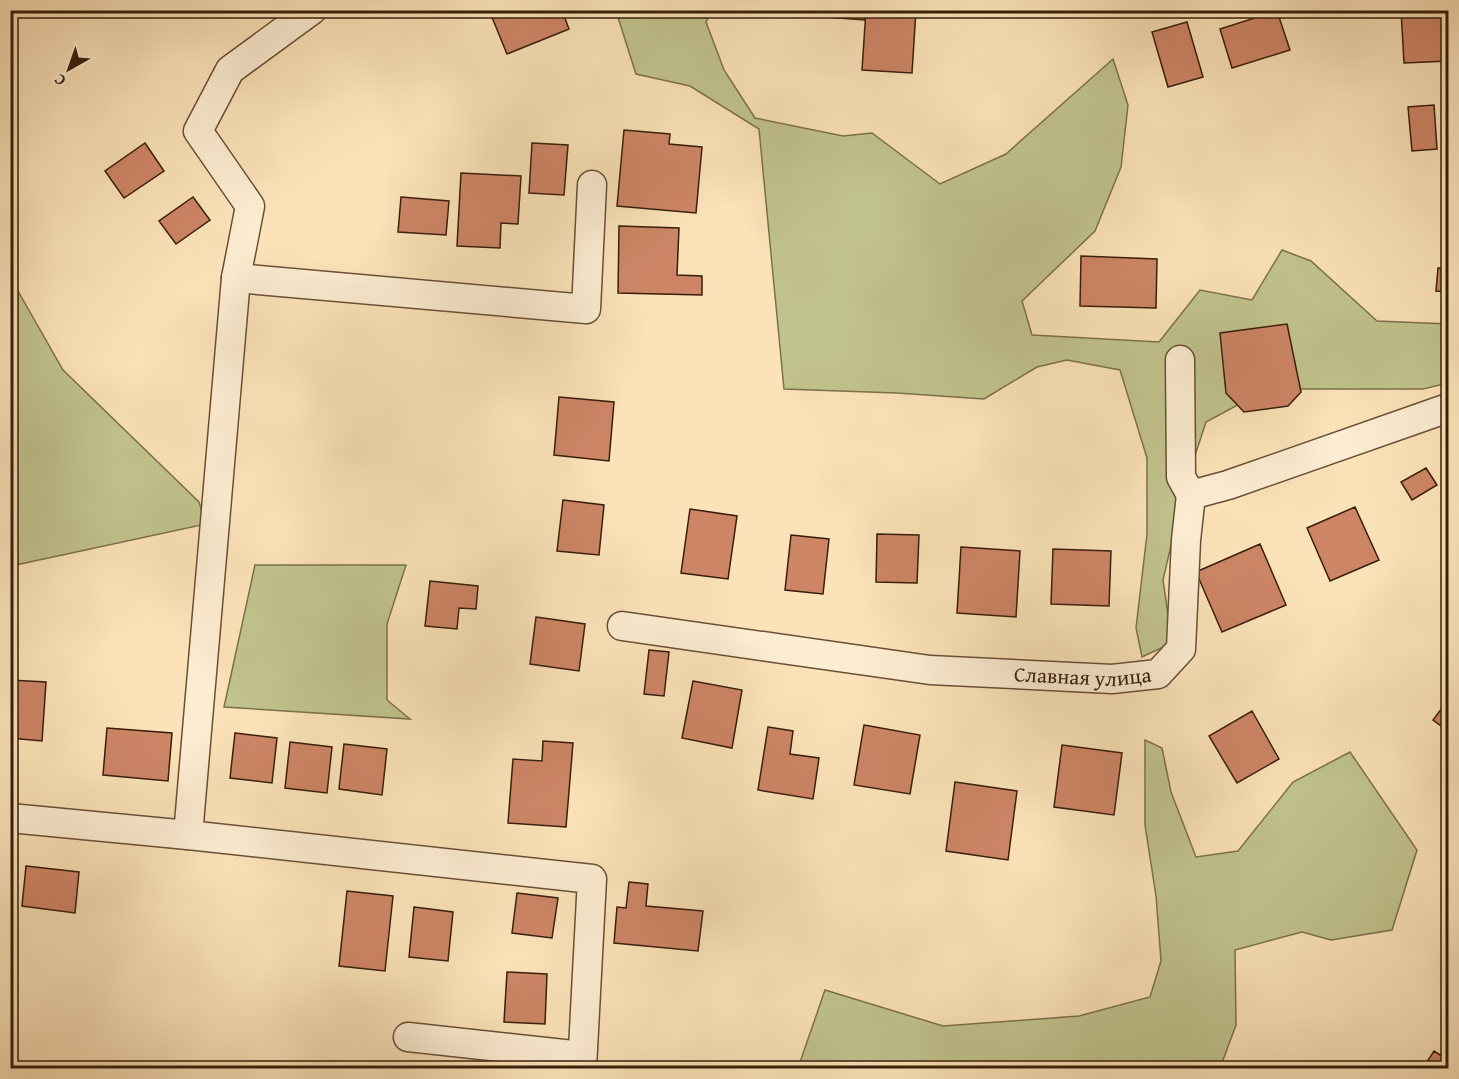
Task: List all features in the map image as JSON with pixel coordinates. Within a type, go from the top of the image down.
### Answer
[{"type":"street","points":[[188,835],[236,278],[250,206],[198,131],[230,70],[312,10]]},
{"type":"street","points":[[236,278],[586,309],[591,185]]},
{"type":"street","points":[[1180,360],[1181,477],[1191,495],[1228,485],[1449,408]]},
{"type":"street","name":"Славная улица","points":[[622,626],[930,670],[1112,679],[1158,674],[1181,649],[1186,540],[1191,495]]},
{"type":"street","points":[[10,818],[592,879],[582,1062],[408,1037]]},
{"type":"green space","points":[[616,11],[712,11],[706,22],[724,70],[755,118],[843,136],[872,133],[940,184],[1006,154],[1113,59],[1128,105],[1121,167],[1095,231],[1022,301],[1032,335],[1159,342],[1200,290],[1252,300],[1282,250],[1311,261],[1377,321],[1448,324],[1448,383],[1423,389],[1267,389],[1206,422],[1184,489],[1163,580],[1172,643],[1142,657],[1136,628],[1147,534],[1147,458],[1120,370],[1067,360],[1037,367],[984,399],[784,389],[759,129],[690,86],[636,74]]},
{"type":"green space","points":[[10,277],[63,370],[199,502],[206,524],[11,566]]},
{"type":"green space","points":[[255,565],[406,565],[387,624],[387,700],[410,719],[224,707]]},
{"type":"green space","points":[[1145,740],[1162,748],[1171,792],[1196,857],[1238,851],[1293,782],[1350,752],[1417,850],[1392,930],[1331,940],[1302,932],[1235,950],[1236,1025],[1220,1068],[798,1068],[825,990],[943,1026],[1079,1016],[1150,997],[1161,961],[1156,896],[1145,825]]},
{"type":"building","points":[[489,10],[562,10],[569,29],[507,54]]},
{"type":"building","points":[[798,10],[866,10],[865,20],[797,15]]},
{"type":"building","points":[[866,10],[916,10],[912,73],[862,70]]},
{"type":"building","points":[[1401,10],[1448,10],[1448,61],[1404,63]]},
{"type":"building","points":[[1277,11],[1290,50],[1232,68],[1220,29]]},
{"type":"building","points":[[1187,22],[1203,77],[1168,87],[1152,32]]},
{"type":"building","points":[[1434,105],[1437,149],[1412,151],[1408,107]]},
{"type":"building","points":[[624,130],[670,134],[669,144],[702,147],[696,213],[617,206]]},
{"type":"building","points":[[145,143],[164,171],[124,198],[105,171]]},
{"type":"building","points":[[532,143],[568,145],[564,195],[529,193]]},
{"type":"building","points":[[461,173],[521,176],[518,224],[501,223],[500,248],[457,246]]},
{"type":"building","points":[[193,197],[210,220],[176,244],[159,221]]},
{"type":"building","points":[[401,197],[449,201],[446,235],[398,232]]},
{"type":"building","points":[[619,226],[679,228],[677,275],[702,276],[702,295],[618,293]]},
{"type":"building","points":[[1081,256],[1157,259],[1156,308],[1080,306]]},
{"type":"building","points":[[1438,268],[1448,269],[1448,292],[1436,291]]},
{"type":"building","points":[[1287,324],[1301,392],[1288,406],[1244,412],[1226,393],[1220,333]]},
{"type":"building","points":[[559,397],[614,402],[609,461],[554,455]]},
{"type":"building","points":[[1426,468],[1437,485],[1412,500],[1401,482]]},
{"type":"building","points":[[563,500],[604,505],[599,555],[557,551]]},
{"type":"building","points":[[1355,507],[1379,560],[1330,581],[1307,528]]},
{"type":"building","points":[[690,509],[737,516],[728,579],[681,573]]},
{"type":"building","points":[[877,534],[919,535],[917,583],[876,582]]},
{"type":"building","points":[[791,535],[829,539],[823,594],[785,590]]},
{"type":"building","points":[[1260,544],[1286,605],[1222,632],[1196,572]]},
{"type":"building","points":[[961,547],[1020,551],[1016,617],[957,613]]},
{"type":"building","points":[[1053,549],[1111,551],[1109,606],[1051,604]]},
{"type":"building","points":[[430,581],[478,586],[476,609],[459,608],[457,629],[425,626]]},
{"type":"building","points":[[536,617],[585,624],[579,671],[530,664]]},
{"type":"building","points":[[649,650],[669,652],[664,696],[644,694]]},
{"type":"building","points":[[10,680],[46,682],[42,741],[10,738]]},
{"type":"building","points":[[693,681],[742,690],[732,748],[682,738]]},
{"type":"building","points":[[1448,700],[1448,731],[1433,720]]},
{"type":"building","points":[[1252,711],[1279,759],[1237,783],[1209,736]]},
{"type":"building","points":[[864,725],[920,735],[910,794],[854,785]]},
{"type":"building","points":[[768,727],[793,731],[790,754],[819,758],[813,799],[758,790]]},
{"type":"building","points":[[107,728],[172,733],[168,781],[103,775]]},
{"type":"building","points":[[235,733],[277,738],[272,783],[230,778]]},
{"type":"building","points":[[543,741],[573,743],[566,827],[508,823],[513,759],[542,761]]},
{"type":"building","points":[[290,742],[332,747],[327,793],[285,788]]},
{"type":"building","points":[[344,744],[387,749],[382,795],[339,789]]},
{"type":"building","points":[[1062,745],[1122,753],[1114,815],[1054,807]]},
{"type":"building","points":[[955,782],[1017,791],[1008,860],[946,851]]},
{"type":"building","points":[[26,866],[79,872],[75,913],[22,906]]},
{"type":"building","points":[[629,882],[648,884],[646,906],[703,911],[698,951],[614,943],[617,907],[626,908]]},
{"type":"building","points":[[347,891],[393,896],[385,971],[339,966]]},
{"type":"building","points":[[517,893],[558,898],[552,938],[512,933]]},
{"type":"building","points":[[414,907],[453,912],[448,961],[409,957]]},
{"type":"building","points":[[507,972],[547,974],[545,1024],[504,1022]]},
{"type":"building","points":[[1434,1051],[1448,1060],[1448,1068],[1423,1068]]}]
